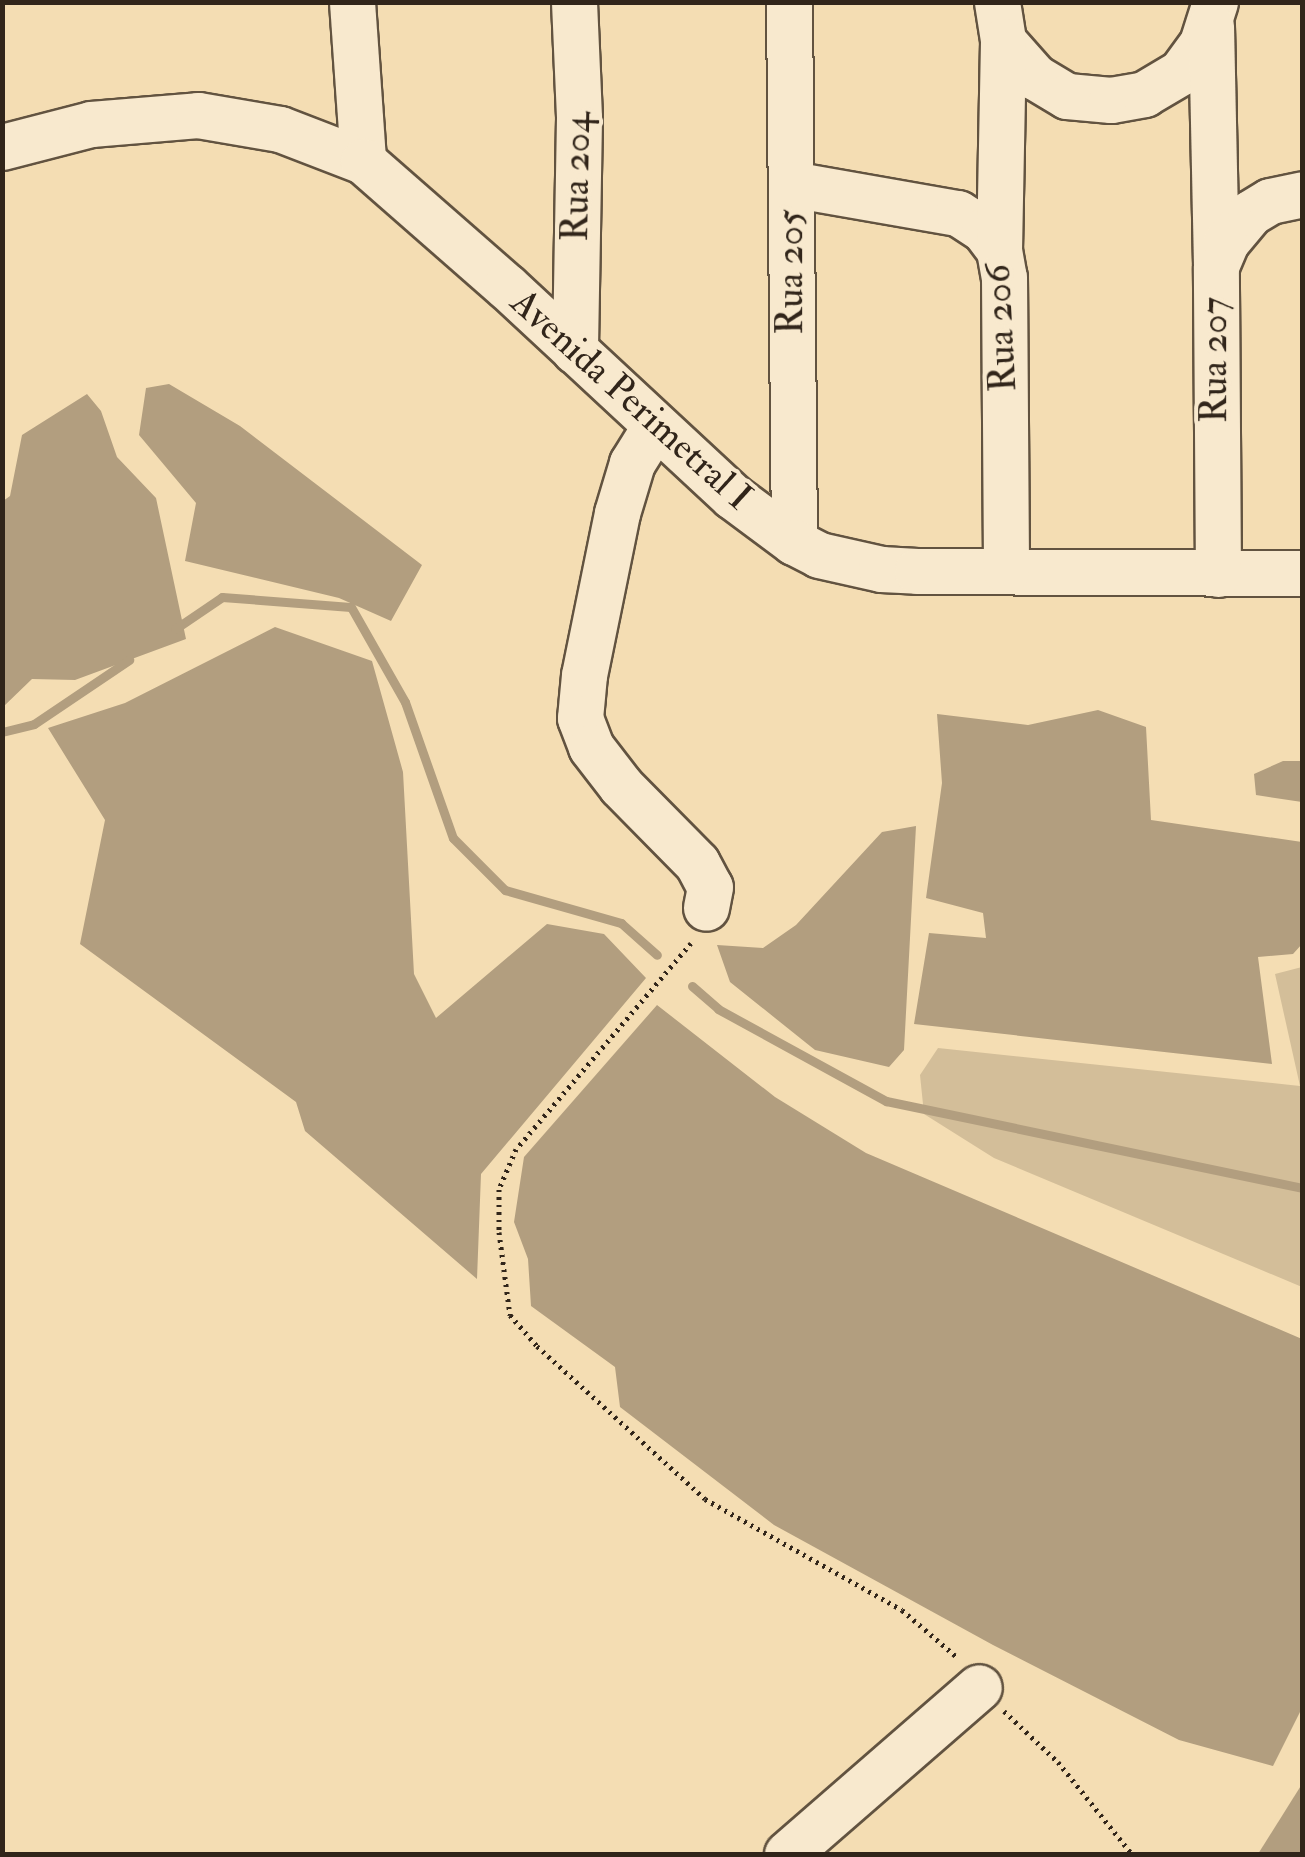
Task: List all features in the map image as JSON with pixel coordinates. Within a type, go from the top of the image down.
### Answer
[{"type":"street","points":[[352,2],[363,161]]},
{"type":"street","name":"Rua 204","points":[[574,2],[579,118],[575,352]]},
{"type":"street","name":"Rua 205","points":[[789,2],[794,542]]},
{"type":"street","points":[[1000,22],[1021,64],[1050,88],[1067,96],[1110,100],[1144,94],[1171,81],[1190,63],[1213,13]]},
{"type":"street","points":[[1213,13],[1216,266]]},
{"type":"street","points":[[999,250],[1000,22]]},
{"type":"street","name":"Avenida Perimetral I","points":[[2,148],[91,124],[198,115],[280,129],[363,161],[732,496],[794,542],[819,555],[881,569],[1302,573]]},
{"type":"street","name":"Rua 206","points":[[791,184],[958,213],[984,230],[999,250],[1004,278],[1006,571]]},
{"type":"street","name":"Rua 207","points":[[1218,574],[1216,266],[1226,242],[1250,212],[1270,201],[1302,194]]},
{"type":"street","points":[[655,426],[632,464],[616,513],[584,675],[580,718],[591,747],[622,786],[697,863],[710,887],[706,908]]},
{"type":"street","points":[[787,1854],[979,1687]]},
{"type":"path","points":[[706,908],[696,937],[516,1148],[500,1189],[499,1232],[510,1315],[537,1346],[705,1499],[902,1610],[954,1652],[979,1687],[1058,1762],[1132,1854]]},
{"type":"shaded area","points":[[169,384],[240,426],[422,565],[391,621],[339,598],[185,561],[196,503],[139,435],[146,388]]},
{"type":"shaded area","points":[[87,394],[101,411],[117,457],[156,498],[186,639],[75,680],[32,679],[3,707],[3,501],[10,496],[22,435]]},
{"type":"shaded area","points":[[275,627],[372,661],[403,772],[414,974],[436,1018],[547,924],[604,934],[646,978],[481,1174],[477,1279],[305,1131],[296,1102],[80,944],[105,820],[48,728],[125,703]]},
{"type":"shaded area","points":[[1098,710],[1146,727],[1151,820],[1302,842],[1302,944],[1293,954],[1258,957],[1272,1064],[914,1024],[929,933],[986,938],[983,913],[926,898],[942,783],[937,714],[1028,725]]},
{"type":"shaded area","points":[[1283,761],[1302,761],[1302,802],[1256,795],[1254,774]]},
{"type":"shaded area","points":[[916,826],[904,1050],[889,1067],[815,1050],[730,982],[717,945],[763,948],[796,925],[882,832]]},
{"type":"shaded area","points":[[1302,967],[1302,1287],[994,1158],[924,1114],[920,1075],[938,1048],[1300,1086],[1275,974]]},
{"type":"shaded area","points":[[657,1005],[775,1097],[866,1153],[1302,1339],[1302,1708],[1273,1766],[1179,1740],[993,1645],[774,1525],[620,1407],[615,1367],[531,1306],[528,1259],[514,1222],[524,1157]]},
{"type":"shaded area","points":[[1302,1784],[1302,1854],[1258,1854]]},
{"type":"waterway","points":[[175,629],[222,597],[351,607],[405,702],[453,838],[505,890],[621,923],[657,955]]},
{"type":"waterway","points":[[2,732],[34,724],[129,660]]},
{"type":"waterway","points":[[692,986],[718,1009],[886,1101],[1302,1188]]}]
